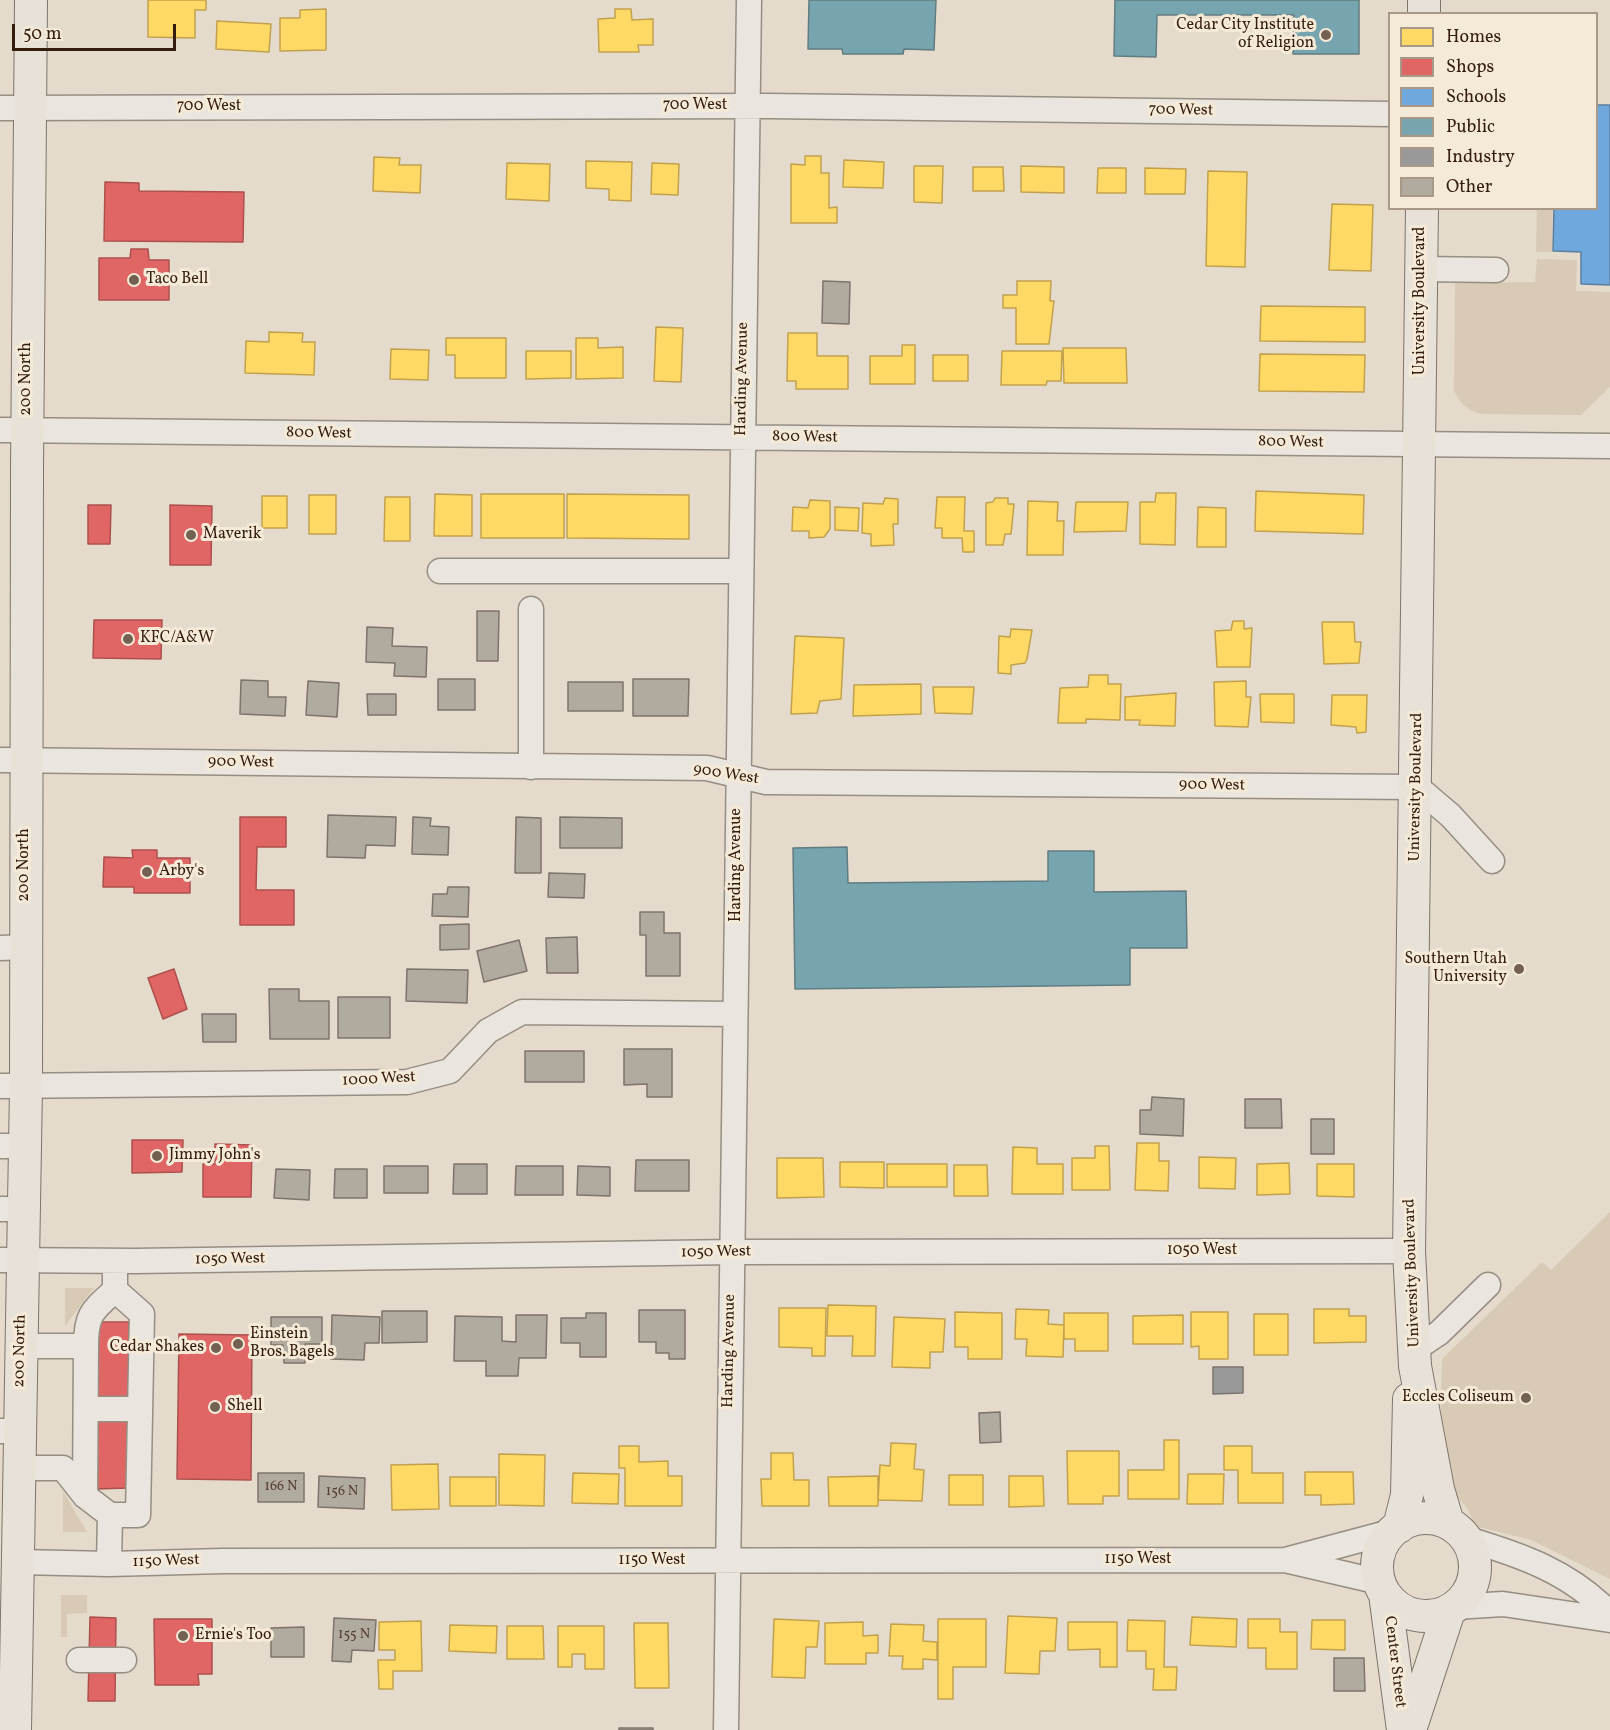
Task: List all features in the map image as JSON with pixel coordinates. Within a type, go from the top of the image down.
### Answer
[{"type":"main road","name":"200 North","points":[[15,1730],[12,1487],[9,1431],[21,1346],[11,1260],[15,108],[31,0]]},
{"type":"main road","name":"University Boulevard","points":[[1422,210],[1417,788],[1409,1251],[1415,1357],[1438,1489],[1457,1531]]},
{"type":"main road","name":"University Boulevard","points":[[1396,1529],[1407,1496],[1408,1412],[1415,1357]]},
{"type":"main road","points":[[1423,1518],[1457,1531],[1472,1550],[1475,1573],[1467,1595],[1452,1609],[1438,1615],[1414,1615],[1403,1610],[1382,1588],[1379,1554],[1396,1529],[1423,1518]]},
{"type":"main road","name":"Center Street","points":[[1382,1588],[1403,1730]]},
{"type":"main road","name":"Center Street","points":[[1410,1730],[1452,1609]]},
{"type":"street","name":"Harding Avenue","points":[[726,1730],[739,571],[749,0]]},
{"type":"street","name":"700 West","points":[[15,108],[747,106],[1388,114]]},
{"type":"street","points":[[1421,269],[1496,270]]},
{"type":"street","name":"800 West","points":[[14,430],[1610,447]]},
{"type":"street","points":[[440,571],[739,571]]},
{"type":"street","points":[[531,609],[531,766]]},
{"type":"street","name":"900 West","points":[[13,760],[707,768],[766,782],[1417,788]]},
{"type":"street","points":[[1417,788],[1451,816],[1492,861]]},
{"type":"street","name":"1000 West","points":[[13,1087],[407,1082],[450,1071],[488,1031],[522,1012],[735,1014]]},
{"type":"street","name":"1050 West","points":[[11,1260],[115,1261],[732,1252],[1409,1251]]},
{"type":"street","points":[[85,1496],[86,1323],[96,1308],[115,1290],[115,1261]]},
{"type":"street","points":[[1415,1357],[1488,1285]]},
{"type":"street","points":[[12,1487],[63,1468],[85,1496],[110,1515],[138,1515],[142,1314],[115,1290]]},
{"type":"street","points":[[21,1346],[86,1346]]},
{"type":"street","points":[[86,1409],[140,1409]]},
{"type":"street","points":[[109,1564],[110,1515]]},
{"type":"street","name":"1150 West","points":[[12,1574],[109,1564],[223,1561],[1285,1560],[1396,1529]]},
{"type":"street","points":[[1457,1531],[1554,1570],[1592,1597],[1610,1614]]},
{"type":"street","name":"1150 West","points":[[1285,1560],[1382,1588]]},
{"type":"street","points":[[1452,1609],[1503,1604],[1610,1620]]},
{"type":"street","points":[[79,1660],[124,1660]]},
{"type":"shaded area","points":[[1537,210],[1553,210],[1552,252],[1536,252]]},
{"type":"shaded area","points":[[1537,259],[1577,260],[1576,291],[1610,292],[1610,387],[1581,415],[1483,414],[1473,411],[1462,403],[1454,391],[1455,283],[1535,282]]},
{"type":"shaded area","name":"Eccles Coliseum","points":[[1610,1212],[1610,1579],[1531,1540],[1475,1526],[1467,1508],[1445,1484],[1440,1437],[1442,1359],[1542,1262],[1551,1270]]},
{"type":"shaded area","points":[[65,1288],[94,1288],[65,1326]]},
{"type":"shaded area","points":[[63,1491],[87,1532],[63,1532]]},
{"type":"shaded area","points":[[61,1595],[87,1595],[87,1613],[67,1614],[67,1637],[61,1637]]},
{"type":"building: Homes","points":[[148,0],[206,0],[206,10],[195,10],[195,38],[148,37]]},
{"type":"building: Homes","points":[[326,9],[326,50],[280,51],[280,18],[300,18],[300,10]]},
{"type":"building: Homes","points":[[615,9],[631,9],[632,20],[653,19],[653,45],[638,45],[639,52],[599,52],[598,19],[615,18]]},
{"type":"building: Homes","points":[[217,21],[271,24],[269,52],[216,49]]},
{"type":"building: Homes","points":[[805,156],[821,156],[821,173],[829,173],[829,208],[837,207],[837,223],[791,223],[791,164],[805,165]]},
{"type":"building: Homes","points":[[374,157],[400,158],[399,165],[421,165],[420,193],[373,191]]},
{"type":"building: Homes","points":[[844,160],[884,162],[883,188],[843,187]]},
{"type":"building: Homes","points":[[586,161],[632,162],[631,201],[609,200],[609,189],[586,188]]},
{"type":"building: Homes","points":[[507,163],[550,164],[549,201],[506,199]]},
{"type":"building: Homes","points":[[652,163],[679,164],[678,195],[651,194]]},
{"type":"building: Homes","points":[[914,166],[943,166],[942,203],[914,202]]},
{"type":"building: Homes","points":[[1021,166],[1064,167],[1064,193],[1021,192]]},
{"type":"building: Homes","points":[[973,167],[1003,167],[1004,191],[973,191]]},
{"type":"building: Homes","points":[[1098,168],[1126,168],[1126,193],[1097,193]]},
{"type":"building: Homes","points":[[1145,168],[1186,169],[1185,194],[1145,194]]},
{"type":"building: Homes","points":[[1208,171],[1247,172],[1245,267],[1206,266]]},
{"type":"building: Homes","points":[[1332,204],[1373,205],[1371,271],[1329,270]]},
{"type":"building: Homes","points":[[1017,281],[1051,281],[1050,301],[1054,301],[1049,344],[1016,344],[1016,308],[1003,308],[1003,295],[1017,295]]},
{"type":"building: Homes","points":[[1261,306],[1365,307],[1365,342],[1260,341]]},
{"type":"building: Homes","points":[[656,327],[683,328],[681,382],[654,381]]},
{"type":"building: Homes","points":[[269,332],[303,333],[302,342],[315,342],[314,375],[245,373],[246,341],[269,342]]},
{"type":"building: Homes","points":[[788,333],[817,333],[817,356],[848,356],[848,389],[796,389],[796,381],[787,381]]},
{"type":"building: Homes","points":[[446,338],[506,338],[506,378],[455,378],[455,355],[446,355]]},
{"type":"building: Homes","points":[[576,338],[598,338],[598,348],[623,347],[623,378],[576,379]]},
{"type":"building: Homes","points":[[902,345],[915,345],[915,384],[870,384],[870,356],[902,356]]},
{"type":"building: Homes","points":[[1063,348],[1126,348],[1127,383],[1064,383]]},
{"type":"building: Homes","points":[[391,349],[429,350],[428,380],[390,379]]},
{"type":"building: Homes","points":[[526,351],[571,351],[571,378],[526,379]]},
{"type":"building: Homes","points":[[1002,351],[1062,351],[1061,381],[1047,381],[1046,385],[1001,385]]},
{"type":"building: Homes","points":[[1260,354],[1365,355],[1364,392],[1259,391]]},
{"type":"building: Homes","points":[[933,355],[968,355],[968,381],[933,381]]},
{"type":"building: Homes","points":[[1256,491],[1364,495],[1363,534],[1255,531]]},
{"type":"building: Homes","points":[[1156,493],[1176,493],[1175,545],[1140,544],[1140,502],[1155,502]]},
{"type":"building: Homes","points":[[435,494],[472,495],[472,536],[434,536]]},
{"type":"building: Homes","points":[[481,494],[564,494],[564,538],[481,538]]},
{"type":"building: Homes","points":[[567,494],[689,495],[689,539],[567,538]]},
{"type":"building: Homes","points":[[309,495],[336,495],[336,534],[309,534]]},
{"type":"building: Homes","points":[[262,496],[287,496],[287,528],[262,528]]},
{"type":"building: Homes","points":[[385,497],[410,497],[410,541],[384,541]]},
{"type":"building: Homes","points":[[937,497],[965,497],[964,531],[974,531],[974,552],[963,552],[962,538],[942,538],[942,528],[935,528]]},
{"type":"building: Homes","points":[[885,498],[898,499],[898,524],[893,524],[894,545],[871,546],[871,534],[862,533],[863,503],[883,504]]},
{"type":"building: Homes","points":[[995,498],[1008,498],[1008,504],[1014,504],[1011,534],[1005,534],[1003,545],[986,545],[986,503],[993,502]]},
{"type":"building: Homes","points":[[810,500],[830,501],[830,529],[824,537],[809,538],[809,531],[792,531],[793,507],[808,508]]},
{"type":"building: Homes","points":[[1028,501],[1058,502],[1057,521],[1064,521],[1063,555],[1027,555]]},
{"type":"building: Homes","points":[[1076,502],[1128,502],[1126,531],[1074,532]]},
{"type":"building: Homes","points":[[835,507],[859,508],[858,531],[835,530]]},
{"type":"building: Homes","points":[[1198,507],[1226,508],[1226,547],[1197,547]]},
{"type":"building: Homes","points":[[1233,621],[1244,621],[1244,629],[1252,628],[1250,667],[1217,667],[1215,631],[1231,630]]},
{"type":"building: Homes","points":[[1322,622],[1354,622],[1355,642],[1361,642],[1359,663],[1324,664]]},
{"type":"building: Homes","points":[[1011,629],[1032,630],[1027,659],[1025,663],[1011,665],[1011,674],[998,673],[999,636],[1010,637]]},
{"type":"building: Homes","points":[[795,636],[844,638],[841,699],[820,701],[817,713],[791,714]]},
{"type":"building: Homes","points":[[1089,675],[1108,675],[1108,684],[1121,684],[1120,720],[1086,719],[1086,723],[1058,723],[1060,688],[1088,687]]},
{"type":"building: Homes","points":[[1246,681],[1246,697],[1251,697],[1248,727],[1215,726],[1214,682]]},
{"type":"building: Homes","points":[[921,684],[921,714],[853,716],[854,685]]},
{"type":"building: Homes","points":[[933,687],[974,687],[972,714],[935,713]]},
{"type":"building: Homes","points":[[1176,693],[1175,726],[1139,725],[1140,720],[1125,720],[1125,697]]},
{"type":"building: Homes","points":[[1260,694],[1294,694],[1294,723],[1261,722]]},
{"type":"building: Homes","points":[[1332,695],[1367,695],[1366,732],[1357,733],[1356,727],[1331,725]]},
{"type":"building: Homes","points":[[1137,1143],[1159,1143],[1159,1161],[1169,1161],[1168,1191],[1135,1190]]},
{"type":"building: Homes","points":[[1095,1146],[1109,1146],[1110,1190],[1072,1190],[1072,1158],[1095,1158]]},
{"type":"building: Homes","points":[[1013,1147],[1037,1148],[1037,1164],[1063,1164],[1063,1194],[1012,1194]]},
{"type":"building: Homes","points":[[1199,1157],[1236,1158],[1235,1189],[1199,1188]]},
{"type":"building: Homes","points":[[777,1158],[823,1158],[824,1197],[777,1198]]},
{"type":"building: Homes","points":[[840,1162],[884,1162],[884,1188],[840,1187]]},
{"type":"building: Homes","points":[[1289,1163],[1290,1194],[1257,1195],[1257,1164]]},
{"type":"building: Homes","points":[[887,1164],[947,1164],[947,1187],[887,1187]]},
{"type":"building: Homes","points":[[1317,1164],[1354,1164],[1354,1197],[1317,1196]]},
{"type":"building: Homes","points":[[954,1165],[987,1165],[988,1196],[954,1196]]},
{"type":"building: Homes","points":[[828,1305],[876,1306],[875,1356],[852,1356],[853,1336],[827,1336]]},
{"type":"building: Homes","points":[[779,1308],[826,1308],[825,1356],[812,1356],[812,1348],[779,1347]]},
{"type":"building: Homes","points":[[1016,1309],[1049,1310],[1048,1324],[1064,1325],[1063,1357],[1026,1356],[1027,1339],[1015,1339]]},
{"type":"building: Homes","points":[[1314,1309],[1349,1309],[1349,1316],[1366,1316],[1366,1342],[1314,1343]]},
{"type":"building: Homes","points":[[955,1312],[1002,1313],[1002,1359],[968,1359],[968,1347],[955,1347]]},
{"type":"building: Homes","points":[[1191,1312],[1228,1312],[1228,1359],[1199,1359],[1199,1346],[1191,1347]]},
{"type":"building: Homes","points":[[1064,1313],[1108,1313],[1108,1351],[1075,1351],[1075,1339],[1064,1339]]},
{"type":"building: Homes","points":[[1254,1314],[1288,1314],[1288,1355],[1254,1355]]},
{"type":"building: Homes","points":[[1183,1315],[1183,1344],[1133,1344],[1133,1316]]},
{"type":"building: Homes","points":[[894,1317],[945,1319],[943,1352],[930,1352],[930,1368],[892,1367]]},
{"type":"building: Homes","points":[[1164,1440],[1179,1440],[1179,1499],[1128,1499],[1128,1470],[1164,1470]]},
{"type":"building: Homes","points":[[891,1443],[916,1444],[914,1469],[924,1470],[922,1501],[878,1500],[880,1465],[890,1466]]},
{"type":"building: Homes","points":[[619,1446],[639,1446],[639,1462],[668,1461],[668,1476],[682,1476],[682,1506],[625,1506],[625,1468],[619,1468]]},
{"type":"building: Homes","points":[[1224,1446],[1252,1446],[1252,1473],[1283,1473],[1283,1503],[1238,1503],[1238,1470],[1224,1470]]},
{"type":"building: Homes","points":[[1067,1451],[1119,1451],[1119,1496],[1103,1496],[1103,1504],[1068,1504]]},
{"type":"building: Homes","points":[[771,1453],[793,1453],[794,1480],[809,1480],[809,1506],[762,1506],[761,1479],[771,1479]]},
{"type":"building: Homes","points":[[499,1454],[545,1455],[544,1506],[499,1505]]},
{"type":"building: Homes","points":[[438,1464],[439,1509],[392,1510],[391,1465]]},
{"type":"building: Homes","points":[[1305,1472],[1353,1472],[1354,1504],[1321,1505],[1321,1495],[1305,1495]]},
{"type":"building: Homes","points":[[573,1473],[619,1474],[618,1504],[572,1503]]},
{"type":"building: Homes","points":[[1188,1474],[1224,1474],[1223,1504],[1187,1504]]},
{"type":"building: Homes","points":[[949,1475],[983,1475],[983,1505],[949,1505]]},
{"type":"building: Homes","points":[[878,1476],[878,1506],[829,1506],[828,1477]]},
{"type":"building: Homes","points":[[1009,1476],[1043,1476],[1044,1506],[1009,1507]]},
{"type":"building: Homes","points":[[450,1477],[496,1477],[496,1506],[450,1506]]},
{"type":"building: Homes","points":[[1008,1616],[1057,1618],[1055,1651],[1040,1651],[1039,1674],[1005,1673]]},
{"type":"building: Homes","points":[[1192,1617],[1237,1619],[1236,1647],[1190,1645]]},
{"type":"building: Homes","points":[[774,1619],[819,1621],[817,1647],[806,1647],[805,1678],[772,1677]]},
{"type":"building: Homes","points":[[938,1619],[986,1619],[986,1667],[953,1667],[953,1699],[938,1699]]},
{"type":"building: Homes","points":[[1248,1619],[1280,1619],[1280,1632],[1297,1632],[1297,1669],[1266,1669],[1266,1648],[1248,1648]]},
{"type":"building: Homes","points":[[1128,1620],[1165,1621],[1164,1667],[1177,1667],[1176,1690],[1153,1690],[1154,1669],[1146,1669],[1146,1651],[1127,1651]]},
{"type":"building: Homes","points":[[1312,1620],[1345,1620],[1345,1650],[1311,1649]]},
{"type":"building: Homes","points":[[421,1621],[422,1671],[393,1671],[393,1689],[379,1689],[378,1660],[395,1660],[395,1650],[379,1650],[379,1622]]},
{"type":"building: Homes","points":[[863,1622],[863,1636],[878,1635],[878,1653],[866,1653],[866,1664],[825,1664],[825,1623]]},
{"type":"building: Homes","points":[[1068,1622],[1117,1622],[1117,1667],[1100,1667],[1100,1649],[1068,1650]]},
{"type":"building: Homes","points":[[634,1623],[668,1623],[669,1688],[635,1688]]},
{"type":"building: Homes","points":[[891,1624],[924,1625],[923,1641],[937,1642],[937,1660],[923,1659],[923,1669],[902,1669],[903,1656],[889,1656]]},
{"type":"building: Homes","points":[[450,1625],[497,1626],[496,1653],[449,1651]]},
{"type":"building: Homes","points":[[507,1626],[543,1626],[544,1659],[507,1659]]},
{"type":"building: Homes","points":[[558,1626],[604,1626],[604,1669],[585,1669],[585,1654],[572,1654],[572,1667],[558,1667]]},
{"type":"building: Shops","points":[[105,182],[139,183],[139,191],[244,192],[243,242],[104,241]]},
{"type":"building: Shops","name":"Taco Bell","points":[[131,249],[148,249],[149,260],[169,260],[169,300],[99,300],[99,258],[130,258]]},
{"type":"building: Shops","points":[[88,505],[111,505],[110,544],[88,544]]},
{"type":"building: Shops","name":"Maverik","points":[[170,505],[212,506],[211,565],[170,565]]},
{"type":"building: Shops","name":"KFC/A&W","points":[[94,620],[162,620],[161,659],[93,658]]},
{"type":"building: Shops","points":[[240,817],[286,817],[286,847],[257,847],[256,890],[294,890],[294,925],[240,925]]},
{"type":"building: Shops","name":"Arby's","points":[[132,850],[157,850],[157,858],[190,858],[190,893],[134,893],[134,887],[103,887],[104,857],[133,858]]},
{"type":"building: Shops","points":[[174,969],[187,1009],[163,1019],[148,978]]},
{"type":"building: Shops","name":"Jimmy John's","points":[[132,1140],[183,1140],[182,1172],[132,1173]]},
{"type":"building: Shops","points":[[215,1144],[252,1145],[251,1197],[203,1197],[203,1164],[215,1164]]},
{"type":"building: Shops","points":[[97,1322],[129,1322],[128,1488],[96,1489]]},
{"type":"building: Shops","name":"Shell","points":[[179,1334],[252,1335],[251,1480],[177,1479]]},
{"type":"building: Shops","points":[[90,1617],[116,1618],[115,1701],[88,1701]]},
{"type":"building: Shops","name":"Ernie's Too","points":[[154,1619],[212,1619],[212,1674],[198,1674],[199,1685],[155,1685]]},
{"type":"building: Schools","points":[[1598,105],[1610,105],[1610,285],[1581,284],[1581,252],[1553,251],[1554,210],[1598,210]]},
{"type":"building: Public","points":[[809,0],[936,0],[934,50],[904,49],[903,54],[843,54],[842,49],[808,49]]},
{"type":"building: Public","name":"Cedar City Institute of Religion","points":[[1115,0],[1359,0],[1359,54],[1293,54],[1294,15],[1157,15],[1156,57],[1114,56]]},
{"type":"building: Public","points":[[847,847],[848,883],[1048,881],[1048,851],[1094,851],[1094,892],[1186,891],[1187,948],[1130,948],[1130,985],[795,989],[793,848]]},
{"type":"building: Industry","points":[[1213,1367],[1243,1367],[1243,1393],[1213,1394]]},
{"type":"building: Other","points":[[823,281],[850,282],[849,324],[822,323]]},
{"type":"building: Other","points":[[477,611],[499,611],[498,661],[477,661]]},
{"type":"building: Other","points":[[367,627],[393,628],[392,646],[427,647],[426,677],[394,676],[395,663],[366,662]]},
{"type":"building: Other","points":[[438,679],[475,679],[475,710],[438,710]]},
{"type":"building: Other","points":[[633,679],[689,679],[688,716],[633,716]]},
{"type":"building: Other","points":[[241,680],[268,681],[268,697],[286,697],[285,716],[240,714]]},
{"type":"building: Other","points":[[308,681],[339,683],[337,717],[306,715]]},
{"type":"building: Other","points":[[568,682],[623,682],[623,711],[568,711]]},
{"type":"building: Other","points":[[367,694],[396,694],[396,715],[368,715]]},
{"type":"building: Other","points":[[328,815],[396,817],[395,846],[366,845],[365,858],[327,857]]},
{"type":"building: Other","points":[[413,817],[431,818],[430,826],[449,827],[448,855],[412,854]]},
{"type":"building: Other","points":[[516,817],[541,818],[541,873],[515,873]]},
{"type":"building: Other","points":[[560,817],[622,818],[622,848],[560,848]]},
{"type":"building: Other","points":[[549,873],[585,874],[584,898],[548,897]]},
{"type":"building: Other","points":[[448,887],[469,887],[468,917],[432,916],[433,894],[447,894]]},
{"type":"building: Other","points":[[640,912],[664,912],[664,933],[680,933],[680,976],[646,976],[646,935],[640,935]]},
{"type":"building: Other","points":[[469,924],[469,949],[440,950],[440,925]]},
{"type":"building: Other","points":[[577,937],[578,973],[547,973],[546,938]]},
{"type":"building: Other","points":[[519,940],[527,971],[484,982],[477,951]]},
{"type":"building: Other","points":[[407,969],[468,970],[467,1003],[406,1001]]},
{"type":"building: Other","points":[[269,989],[299,989],[299,1001],[329,1001],[329,1039],[270,1039]]},
{"type":"building: Other","points":[[338,997],[390,997],[390,1038],[338,1038]]},
{"type":"building: Other","points":[[202,1014],[236,1014],[236,1042],[203,1042]]},
{"type":"building: Other","points":[[624,1049],[672,1049],[672,1097],[647,1097],[647,1084],[624,1085]]},
{"type":"building: Other","points":[[525,1051],[584,1051],[584,1082],[525,1082]]},
{"type":"building: Other","points":[[1152,1097],[1184,1099],[1183,1136],[1140,1134],[1140,1110],[1151,1110]]},
{"type":"building: Other","points":[[1245,1099],[1281,1099],[1282,1128],[1245,1128]]},
{"type":"building: Other","points":[[1311,1119],[1334,1119],[1334,1154],[1311,1154]]},
{"type":"building: Other","points":[[636,1160],[689,1160],[689,1191],[635,1191]]},
{"type":"building: Other","points":[[454,1164],[487,1164],[487,1194],[453,1194]]},
{"type":"building: Other","points":[[384,1166],[428,1166],[428,1193],[384,1193]]},
{"type":"building: Other","points":[[516,1166],[563,1166],[563,1195],[515,1195]]},
{"type":"building: Other","points":[[578,1166],[610,1167],[610,1196],[577,1195]]},
{"type":"building: Other","points":[[276,1169],[310,1170],[309,1200],[274,1198]]},
{"type":"building: Other","points":[[335,1169],[367,1169],[367,1198],[334,1198]]},
{"type":"building: Other","points":[[639,1310],[685,1310],[685,1359],[669,1359],[669,1353],[656,1353],[656,1342],[639,1342]]},
{"type":"building: Other","points":[[382,1311],[427,1311],[427,1342],[382,1343]]},
{"type":"building: Other","points":[[586,1313],[606,1313],[606,1357],[580,1357],[580,1343],[561,1343],[561,1318],[586,1318]]},
{"type":"building: Other","points":[[332,1315],[380,1317],[379,1343],[365,1343],[364,1360],[331,1359]]},
{"type":"building: Other","points":[[516,1315],[547,1315],[546,1358],[519,1358],[518,1376],[486,1376],[486,1361],[454,1361],[455,1316],[502,1317],[502,1341],[516,1342]]},
{"type":"building: Other","points":[[271,1317],[322,1317],[322,1344],[305,1344],[305,1363],[284,1363],[283,1345],[271,1345]]},
{"type":"building: Other","points":[[1000,1412],[1001,1442],[980,1443],[979,1413]]},
{"type":"building: Other","points":[[258,1473],[304,1473],[304,1502],[258,1502]]},
{"type":"building: Other","points":[[319,1476],[365,1478],[364,1509],[318,1507]]},
{"type":"building: Other","points":[[334,1618],[376,1620],[374,1651],[352,1650],[351,1662],[332,1661]]},
{"type":"building: Other","points":[[304,1627],[304,1657],[271,1657],[271,1628]]},
{"type":"building: Other","points":[[1334,1658],[1364,1658],[1365,1691],[1334,1691]]},
{"type":"building: Other","points":[[619,1728],[653,1728],[653,1730],[619,1730]]},
{"type":"place","name":"Cedar City Institute of Religion","points":[[1326,35]]},
{"type":"place","name":"Taco Bell","points":[[134,280]]},
{"type":"place","name":"Maverik","points":[[191,535]]},
{"type":"place","name":"KFC/A&W","points":[[128,639]]},
{"type":"place","name":"Arby's","points":[[147,872]]},
{"type":"place","name":"Southern Utah University","points":[[1519,969]]},
{"type":"place","name":"Jimmy John's","points":[[157,1156]]},
{"type":"place","name":"Einstein Bros. Bagels","points":[[238,1344]]},
{"type":"place","name":"Cedar Shakes","points":[[216,1348]]},
{"type":"place","name":"Eccles Coliseum","points":[[1526,1398]]},
{"type":"place","name":"Shell","points":[[215,1407]]},
{"type":"place","name":"Ernie's Too","points":[[183,1636]]}]
